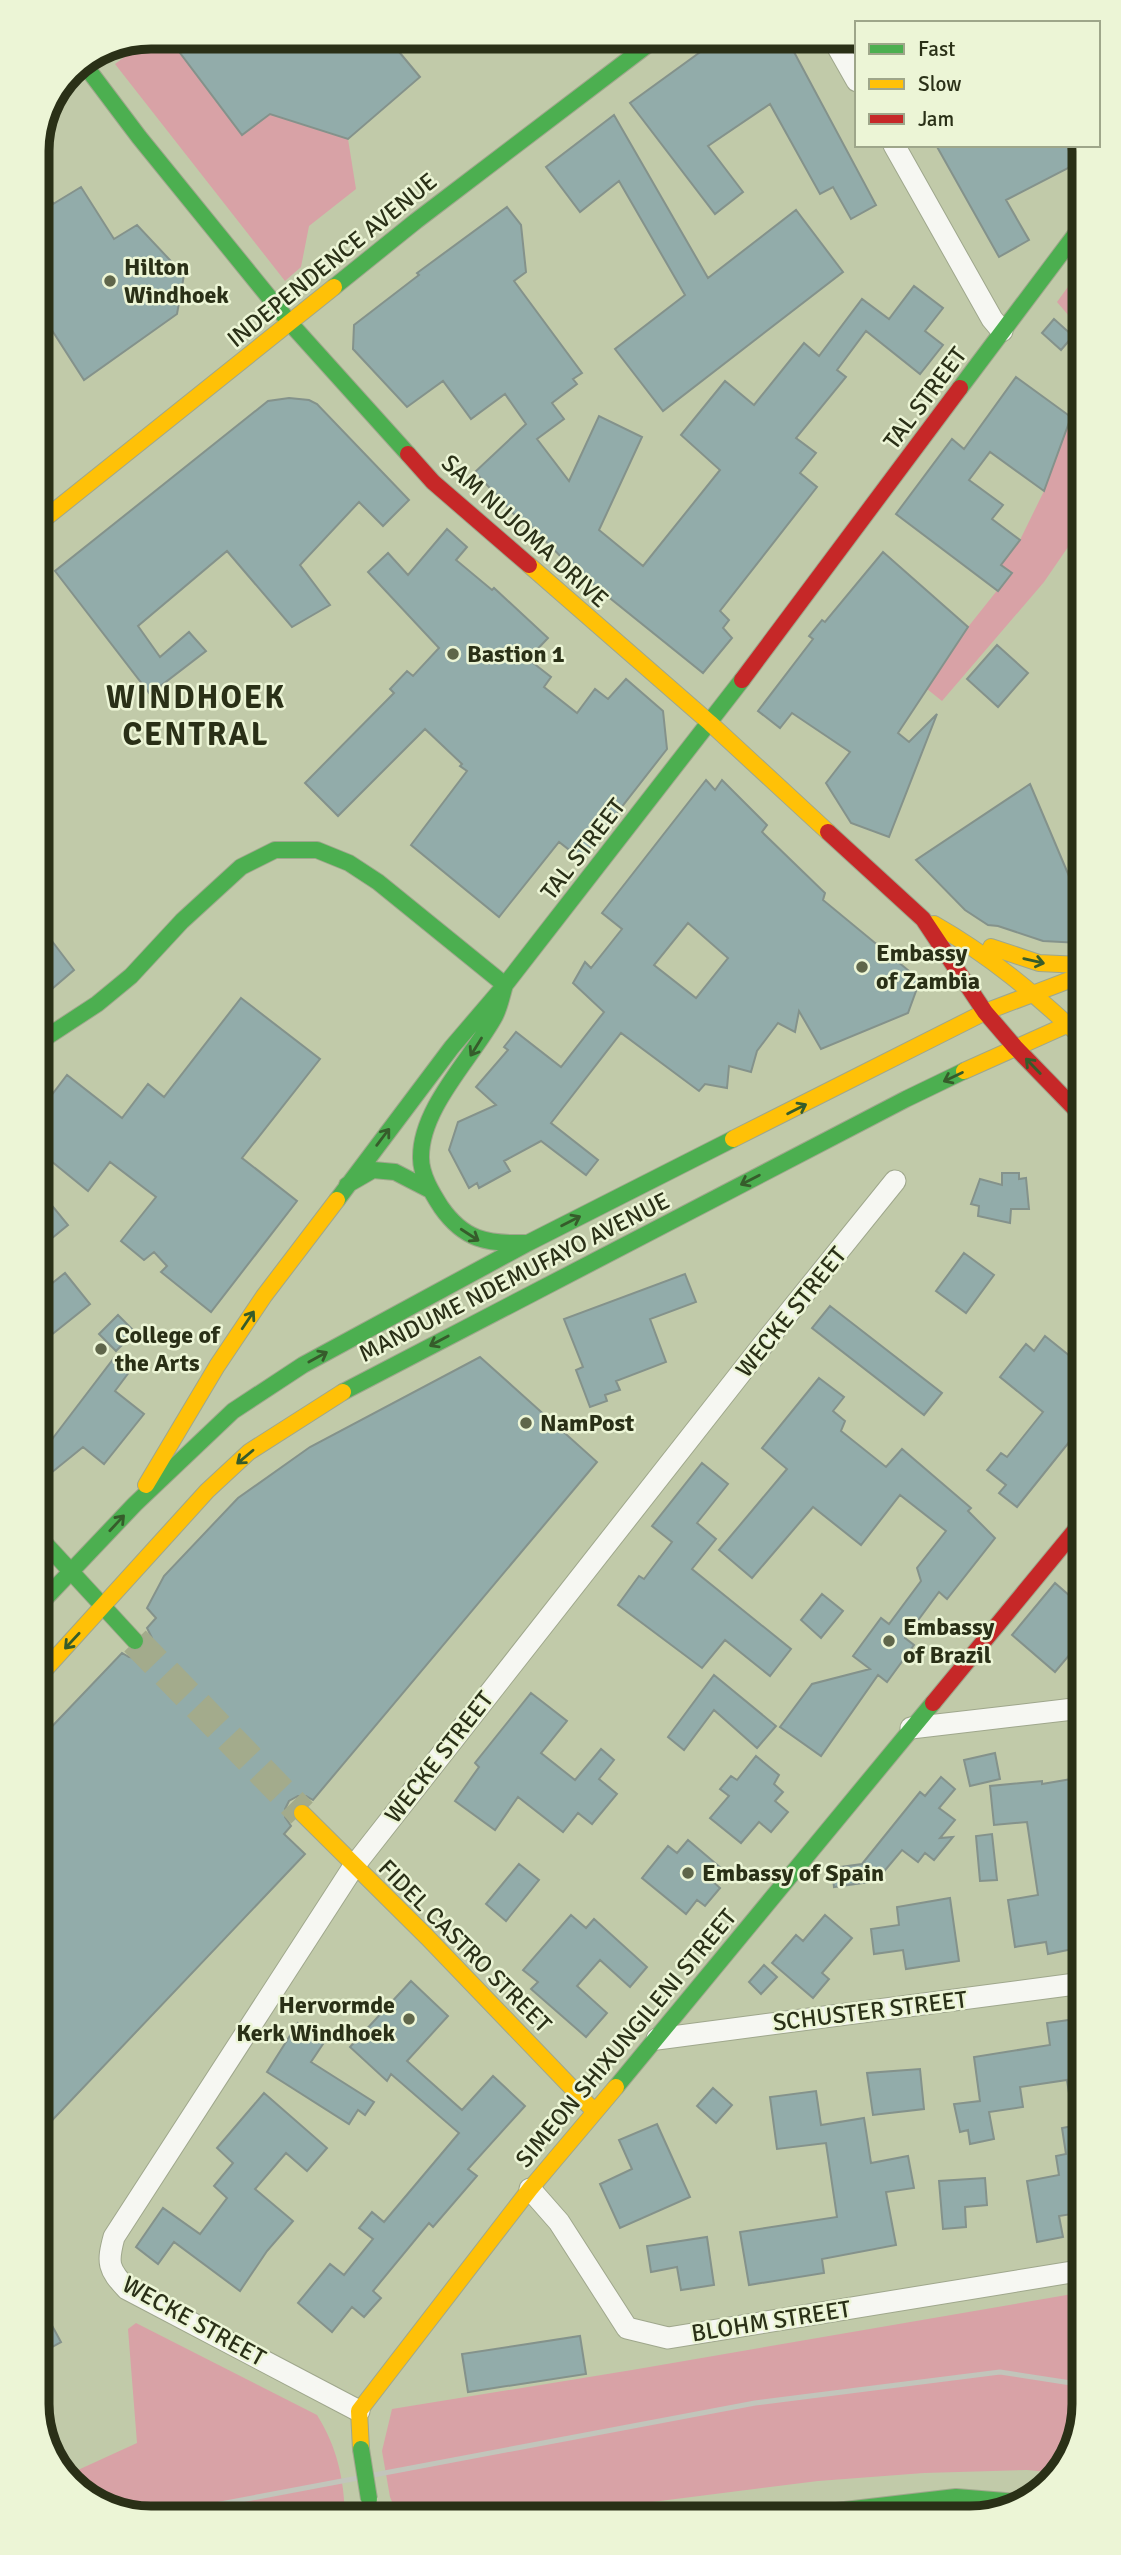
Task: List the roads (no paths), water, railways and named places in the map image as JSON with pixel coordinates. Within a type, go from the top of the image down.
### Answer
[{"type":"main road","name":"INDEPENDENCE AVENUE","points":[[49,515],[416,221],[642,49]]},
{"type":"main road","name":"SAM NUJOMA DRIVE","points":[[89,71],[139,137],[290,323],[433,482],[710,723],[923,919],[985,1012],[1072,1106]]},
{"type":"main road","name":"SAM NUJOMA DRIVE","points":[[87,97],[139,137]]},
{"type":"main road","name":"TAL STREET","points":[[135,1504],[218,1366],[264,1296],[452,1047],[505,985],[710,723],[1072,239]]},
{"type":"main road","points":[[49,1035],[97,1004],[131,976],[182,921],[241,867],[275,850],[317,850],[349,863],[378,882],[505,985],[495,1016],[429,1117],[421,1157],[430,1190],[446,1215],[468,1236],[489,1244],[528,1243]]},
{"type":"main road","name":"SAM NUJOMA DRIVE","points":[[923,919],[946,931],[1072,1021]]},
{"type":"main road","points":[[946,931],[1039,963],[1072,965]]},
{"type":"main road","name":"MANDUME NDEMUFAYO AVENUE","points":[[49,1596],[135,1504],[233,1411],[303,1365],[528,1243],[985,1012],[1072,979]]},
{"type":"main road","name":"MANDUME NDEMUFAYO AVENUE","points":[[49,1665],[207,1491],[249,1452],[346,1390],[906,1099],[1072,1023]]},
{"type":"main road","points":[[347,1185],[373,1170],[395,1172],[430,1190]]},
{"type":"main road","name":"SIMEON SHIXUNGILENI STREET","points":[[359,2411],[530,2189],[657,2039],[1072,1534]]},
{"type":"main road","points":[[49,1548],[135,1641]]},
{"type":"main road","name":"FIDEL CASTRO STREET","points":[[302,1813],[427,1937],[595,2112]]},
{"type":"main road","points":[[359,2411],[360,2449],[370,2506]]},
{"type":"main road","points":[[879,2506],[956,2497],[1003,2501]]},
{"type":"street","points":[[839,49],[855,77]]},
{"type":"street","points":[[895,147],[992,319],[1002,331]]},
{"type":"street","name":"WECKE STREET","points":[[359,2411],[127,2289],[113,2274],[108,2259],[114,2237],[354,1866],[895,1181]]},
{"type":"street","points":[[911,1728],[1072,1710]]},
{"type":"street","name":"SCHUSTER STREET","points":[[657,2039],[1072,1984]]},
{"type":"street","name":"BLOHM STREET","points":[[530,2189],[559,2222],[627,2329],[668,2338],[1072,2272]]},
{"type":"tunnel","points":[[135,1641],[302,1813]]},
{"type":"railway","points":[[210,2506],[755,2403],[1000,2372],[1072,2383]]},
{"type":"place","name":"Hilton Windhoek","points":[[110,281]]},
{"type":"place","name":"Bastion 1","points":[[453,654]]},
{"type":"place","name":"Embassy of Zambia","points":[[862,967]]},
{"type":"place","name":"College of the Arts","points":[[101,1349]]},
{"type":"place","name":"NamPost","points":[[526,1423]]},
{"type":"place","name":"Embassy of Brazil","points":[[889,1641]]},
{"type":"place","name":"Embassy of Spain","points":[[688,1873]]},
{"type":"place","name":"Hervormde Kerk Windhoek","points":[[409,2019]]},
{"type":"district","name":"WINDHOEK CENTRAL","points":[[196,716]]}]
